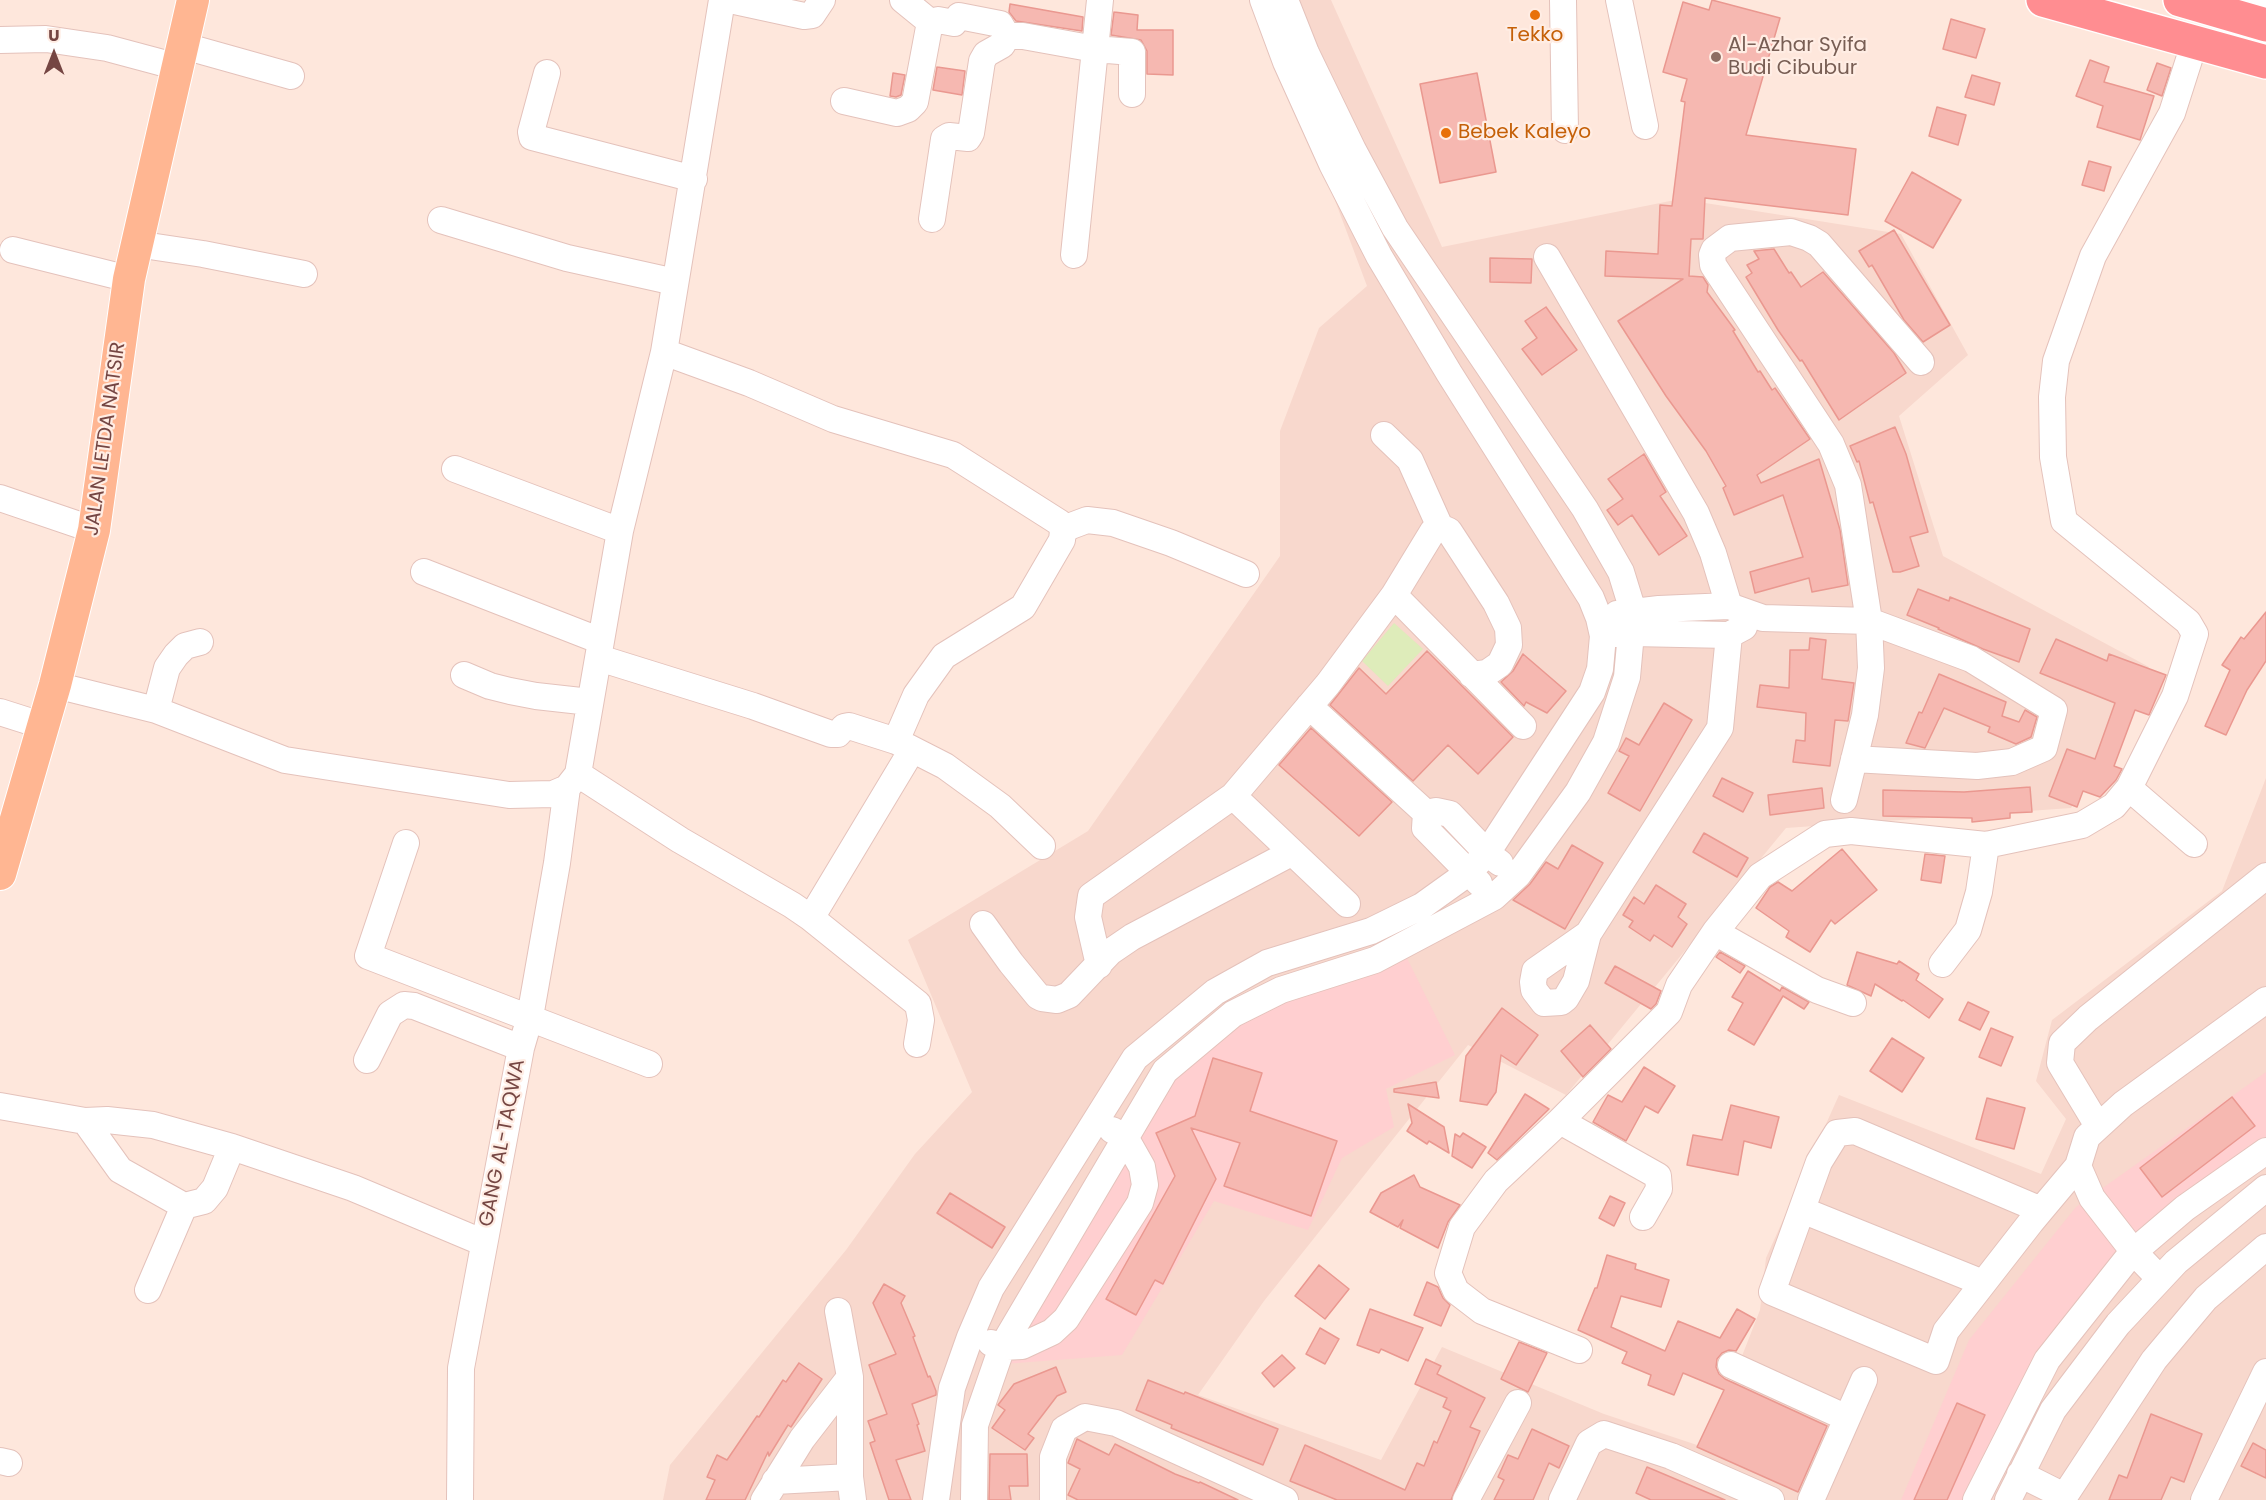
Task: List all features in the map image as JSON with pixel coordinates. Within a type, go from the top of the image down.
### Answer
[{"type":"highway","points":[[2043,0],[2266,62]]},
{"type":"highway","points":[[2181,0],[2266,25]]},
{"type":"main road","name":"JALAN LETDA NATSIR","points":[[0,874],[7,831],[44,726],[94,530],[129,279],[193,0]]},
{"type":"street","name":"GANG AL-TAQWA","points":[[460,1500],[461,1368],[521,1048],[530,1017],[557,863],[590,702],[620,531],[664,351],[722,0]]},
{"type":"street","points":[[730,0],[804,16],[812,15],[822,0]]},
{"type":"street","points":[[903,0],[930,21],[954,23],[959,16],[1000,24],[1007,36]]},
{"type":"street","points":[[1074,255],[1100,0]]},
{"type":"street","points":[[974,1500],[975,1425],[1002,1347],[1165,1071],[1233,1014],[1281,990],[1376,960],[1494,897],[1518,876],[1578,792],[1606,742],[1627,677],[1633,622],[1621,572],[1585,509],[1395,228],[1353,150],[1263,0]]},
{"type":"street","points":[[936,1500],[952,1388],[970,1336],[991,1288],[1135,1058],[1215,992],[1267,963],[1371,931],[1422,906],[1468,873],[1487,853],[1592,692],[1600,669],[1601,627],[1580,577],[1449,373],[1380,256],[1332,164],[1296,58],[1285,0]]},
{"type":"street","points":[[1563,0],[1564,130]]},
{"type":"street","points":[[1619,0],[1646,126]]},
{"type":"street","points":[[2181,0],[2266,6]]},
{"type":"street","points":[[844,101],[897,113],[908,109],[915,102],[930,21]]},
{"type":"street","points":[[1007,36],[1023,36],[1095,49],[1132,52],[1131,94]]},
{"type":"street","points":[[932,219],[944,139],[949,136],[968,138],[971,133],[982,61],[986,54],[1002,45],[1007,36]]},
{"type":"street","points":[[0,40],[46,39],[181,57],[291,76]]},
{"type":"street","points":[[1579,1350],[1482,1311],[1456,1291],[1448,1273],[1462,1227],[1496,1181],[1560,1121],[1669,1012],[1679,985],[1715,932],[1760,876],[1825,834],[1851,831],[1986,845],[2082,825],[2114,806],[2129,788],[2175,696],[2195,634],[2188,622],[2064,521],[2053,457],[2052,397],[2056,361],[2093,256],[2172,113],[2195,41]]},
{"type":"street","points":[[547,73],[531,132],[532,137],[694,179]]},
{"type":"street","points":[[441,220],[567,258],[675,282]]},
{"type":"street","points":[[1844,800],[1865,715],[1871,668],[1869,621],[1848,485],[1838,458],[1713,265],[1714,250],[1730,238],[1791,232],[1809,238],[1819,244],[1921,362]]},
{"type":"street","points":[[136,244],[203,254],[304,274]]},
{"type":"street","points":[[13,250],[129,279]]},
{"type":"street","points":[[1548,257],[1696,513],[1713,553],[1729,606]]},
{"type":"street","points":[[664,351],[749,383],[833,419],[953,455],[1060,523],[1063,531],[1062,540],[1023,607],[944,656],[916,694],[904,746],[811,918]]},
{"type":"street","points":[[1384,435],[1410,460],[1440,527],[1449,531],[1496,603],[1508,628],[1509,645],[1500,664],[1487,674],[1472,675]]},
{"type":"street","points":[[455,469],[620,531]]},
{"type":"street","points":[[0,498],[94,530]]},
{"type":"street","points":[[1063,531],[1087,520],[1113,523],[1171,543],[1246,574]]},
{"type":"street","points":[[1099,965],[1088,917],[1091,896],[1233,796],[1309,706],[1394,595],[1433,531],[1440,527]]},
{"type":"street","points":[[424,572],[600,649],[753,706],[831,734],[838,734],[844,727],[849,726],[904,746],[945,766],[1000,806],[1042,846]]},
{"type":"street","points":[[1394,595],[1523,726]]},
{"type":"street","points":[[1601,627],[1729,606],[1763,618],[1869,621],[1971,659],[2054,710],[2044,748],[2012,762],[1977,766],[1854,759]]},
{"type":"street","points":[[1633,622],[1728,635],[1763,618]]},
{"type":"street","points":[[1588,934],[1720,728],[1728,635]]},
{"type":"street","points":[[156,710],[167,668],[184,646],[200,642]]},
{"type":"street","points":[[464,675],[490,686],[510,691],[590,702]]},
{"type":"street","points":[[55,685],[156,710],[285,760],[509,795],[553,794],[573,781],[680,840],[811,918],[918,1004],[921,1020],[917,1044]]},
{"type":"street","points":[[1309,706],[1426,813]]},
{"type":"street","points":[[0,712],[44,726]]},
{"type":"street","points":[[2129,788],[2194,844]]},
{"type":"street","points":[[1233,796],[1347,904]]},
{"type":"street","points":[[1426,813],[1436,811],[1450,814],[1487,853],[1518,876]]},
{"type":"street","points":[[1426,813],[1425,828],[1494,897]]},
{"type":"street","points":[[406,843],[368,956],[649,1064]]},
{"type":"street","points":[[1942,964],[1968,930],[1979,892],[1986,845]]},
{"type":"street","points":[[983,924],[1011,963],[1042,998],[1057,1000],[1069,995],[1110,952],[1131,938],[1291,853]]},
{"type":"street","points":[[2098,1126],[2060,1063],[2062,1043],[2088,1018],[2266,876]]},
{"type":"street","points":[[1715,932],[1818,990],[1853,1003]]},
{"type":"street","points":[[2041,1210],[1855,1131],[1837,1133],[1819,1162],[1772,1292],[1936,1361],[1946,1331],[2041,1210],[2079,1166],[2086,1137],[2122,1104],[2266,1000]]},
{"type":"street","points":[[367,1060],[390,1014],[404,1005],[414,1006],[521,1048]]},
{"type":"street","points":[[0,1106],[85,1121],[107,1120],[153,1125],[232,1147],[353,1188],[484,1243]]},
{"type":"street","points":[[85,1121],[120,1170],[184,1206],[204,1201],[215,1188],[232,1147]]},
{"type":"street","points":[[970,1336],[1002,1347],[1022,1346],[1052,1332],[1066,1318],[1140,1203],[1144,1194],[1142,1167],[1125,1137],[1096,1121]]},
{"type":"street","points":[[1560,1121],[1658,1176],[1659,1189],[1643,1217]]},
{"type":"street","points":[[1976,1500],[2047,1360],[2134,1252],[2185,1208],[2266,1151]]},
{"type":"street","points":[[2079,1166],[2092,1198],[2134,1252],[2160,1279]]},
{"type":"street","points":[[2008,1500],[2053,1410],[2118,1324],[2176,1262],[2266,1188]]},
{"type":"street","points":[[148,1290],[184,1206]]},
{"type":"street","points":[[1802,1210],[1983,1283]]},
{"type":"street","points":[[2020,1474],[2063,1498],[2154,1360],[2206,1298],[2266,1247]]},
{"type":"street","points":[[769,1490],[852,1488],[850,1377],[838,1311]]},
{"type":"street","points":[[1731,1365],[1847,1418]]},
{"type":"street","points":[[2204,1500],[2266,1372]]},
{"type":"street","points":[[769,1490],[802,1439],[850,1377]]},
{"type":"street","points":[[1811,1500],[1864,1380]]},
{"type":"street","points":[[1466,1500],[1518,1403]]},
{"type":"street","points":[[1053,1500],[1053,1457],[1064,1429],[1085,1417],[1116,1423],[1285,1500]]},
{"type":"street","points":[[1562,1500],[1589,1443],[1604,1434],[1671,1456],[1771,1500]]},
{"type":"shaded area","points":[[1260,0],[1331,0],[1442,247],[1680,199],[1901,234],[1968,355],[1899,416],[1943,556],[2149,667],[2071,808],[1786,828],[1566,1095],[1468,1045],[1264,1301],[1198,1395],[1381,1460],[1442,1347],[1604,1414],[1706,1448],[1760,1310],[1766,1258],[1839,1095],[2041,1174],[2066,1119],[2036,1081],[2052,1020],[2222,891],[2266,778],[2266,1500],[663,1500],[670,1465],[846,1250],[915,1154],[972,1092],[908,940],[1088,831],[1280,556],[1280,431],[1319,328],[1367,286]]},
{"type":"shaded area","points":[[1407,958],[1455,1055],[1386,1089],[1394,1127],[1342,1158],[1308,1230],[1214,1201],[1122,1355],[1004,1364],[1167,1073],[1258,1010]]},
{"type":"shaded area","points":[[2266,1072],[2266,1164],[2131,1265],[2053,1359],[1992,1500],[1901,1500],[1969,1340],[2076,1207]]},
{"type":"green space","points":[[1394,623],[1423,649],[1388,686],[1362,661]]},
{"type":"building","points":[[1712,0],[1780,18],[1746,135],[1856,149],[1848,215],[1705,198],[1703,239],[1691,239],[1689,276],[1703,277],[1708,285],[1707,292],[1735,330],[1733,331],[1758,372],[1760,371],[1772,390],[1775,388],[1810,439],[1757,475],[1761,483],[1819,459],[1840,530],[1848,585],[1812,592],[1809,578],[1755,593],[1750,572],[1803,557],[1783,495],[1734,515],[1723,488],[1726,486],[1706,451],[1666,396],[1618,321],[1683,279],[1605,276],[1606,251],[1658,254],[1660,205],[1672,206],[1685,102],[1681,101],[1687,79],[1663,72],[1683,2],[1709,10]]},
{"type":"building","points":[[1010,4],[1083,17],[1082,31],[1016,21],[1009,12]]},
{"type":"building","points":[[1114,12],[1138,15],[1137,30],[1173,30],[1173,75],[1147,74],[1147,51],[1141,40],[1111,35]]},
{"type":"building","points":[[1951,19],[1985,29],[1976,58],[1943,49]]},
{"type":"building","points":[[2090,60],[2109,67],[2104,82],[2154,96],[2140,140],[2097,127],[2103,106],[2076,96]]},
{"type":"building","points":[[2157,63],[2171,68],[2162,96],[2147,90]]},
{"type":"building","points":[[937,67],[965,71],[962,95],[933,90]]},
{"type":"building","points":[[893,73],[905,75],[901,95],[896,97],[890,96]]},
{"type":"building","points":[[1477,73],[1496,172],[1440,183],[1420,84]]},
{"type":"building","points":[[1972,75],[2000,83],[1994,105],[1965,97]]},
{"type":"building","points":[[1937,107],[1966,115],[1958,145],[1929,136]]},
{"type":"building","points":[[2089,161],[2111,167],[2104,191],[2082,185]]},
{"type":"building","points":[[1912,172],[1961,200],[1933,248],[1885,221]]},
{"type":"building","points":[[1894,230],[1950,325],[1923,342],[1904,320],[1872,265],[1869,267],[1859,251]]},
{"type":"building","points":[[1774,249],[1801,287],[1823,272],[1894,353],[1906,373],[1839,420],[1802,360],[1800,361],[1778,330],[1746,277],[1752,273],[1747,265],[1759,259],[1754,251]]},
{"type":"building","points":[[1490,258],[1532,259],[1531,283],[1490,282]]},
{"type":"building","points":[[1546,307],[1577,350],[1542,375],[1522,349],[1537,338],[1525,321]]},
{"type":"building","points":[[1895,427],[1906,454],[1928,532],[1910,537],[1919,566],[1900,572],[1893,572],[1873,502],[1870,503],[1859,461],[1857,462],[1850,446]]},
{"type":"building","points":[[1644,454],[1666,492],[1660,496],[1687,536],[1659,555],[1632,515],[1618,525],[1607,510],[1623,499],[1608,479]]},
{"type":"building","points":[[1918,589],[1949,601],[1950,597],[2030,629],[2019,662],[1983,649],[1907,615]]},
{"type":"building","points":[[2266,612],[2266,661],[2247,690],[2226,735],[2205,726],[2230,670],[2222,665],[2241,637],[2244,639]]},
{"type":"building","points":[[1810,638],[1826,640],[1822,679],[1854,683],[1848,721],[1835,720],[1830,766],[1793,762],[1796,740],[1805,741],[1806,713],[1757,707],[1760,685],[1789,688],[1790,650],[1809,650]]},
{"type":"building","points":[[2056,639],[2107,661],[2109,654],[2166,675],[2149,715],[2135,710],[2114,766],[2122,769],[2116,780],[2100,797],[2083,791],[2077,807],[2049,796],[2067,749],[2095,759],[2115,703],[2040,673]]},
{"type":"building","points":[[1427,651],[1513,737],[1478,774],[1448,745],[1413,781],[1330,705],[1359,668],[1386,694]]},
{"type":"building","points":[[1523,654],[1566,691],[1547,713],[1526,702],[1524,706],[1501,682],[1513,671]]},
{"type":"building","points":[[1939,674],[2006,702],[2002,716],[2019,722],[2025,710],[2037,717],[2031,737],[2016,744],[1988,732],[1990,727],[1944,708],[1925,748],[1906,743]]},
{"type":"building","points":[[1664,703],[1692,720],[1640,811],[1608,793],[1629,756],[1619,751],[1626,738],[1639,745]]},
{"type":"building","points":[[1311,728],[1392,802],[1359,836],[1279,765]]},
{"type":"building","points":[[1722,778],[1753,793],[1743,812],[1713,796]]},
{"type":"building","points":[[2030,787],[2032,812],[2010,813],[2010,818],[1972,822],[1972,818],[1883,816],[1883,790],[1964,792]]},
{"type":"building","points":[[1822,788],[1824,808],[1770,815],[1768,795]]},
{"type":"building","points":[[1704,833],[1748,858],[1737,877],[1693,852]]},
{"type":"building","points":[[1572,845],[1603,863],[1565,929],[1513,900],[1530,884],[1546,862],[1558,869]]},
{"type":"building","points":[[1842,849],[1877,890],[1835,924],[1831,920],[1810,952],[1786,937],[1789,931],[1756,908],[1770,887],[1778,882],[1792,891]]},
{"type":"building","points":[[1925,854],[1945,856],[1941,883],[1921,880]]},
{"type":"building","points":[[1656,885],[1686,904],[1678,917],[1687,924],[1672,947],[1654,935],[1650,941],[1629,927],[1633,921],[1623,915],[1634,897],[1644,904]]},
{"type":"building","points":[[1720,952],[1745,966],[1740,973],[1716,957]]},
{"type":"building","points":[[1857,952],[1897,964],[1899,961],[1919,974],[1916,980],[1943,999],[1929,1018],[1875,984],[1871,996],[1847,985]]},
{"type":"building","points":[[1615,966],[1661,991],[1656,1004],[1651,1009],[1605,983]]},
{"type":"building","points":[[1748,971],[1780,991],[1782,987],[1809,1002],[1804,1009],[1783,996],[1754,1045],[1728,1030],[1743,1003],[1732,997]]},
{"type":"building","points":[[1968,1002],[1989,1012],[1980,1030],[1959,1020]]},
{"type":"building","points":[[1502,1008],[1538,1035],[1516,1065],[1501,1055],[1496,1092],[1487,1105],[1460,1101],[1466,1056]]},
{"type":"building","points":[[1590,1025],[1611,1049],[1583,1077],[1561,1051]]},
{"type":"building","points":[[1991,1028],[2013,1037],[2001,1066],[1979,1057]]},
{"type":"building","points":[[1892,1038],[1924,1058],[1902,1092],[1870,1071]]},
{"type":"building","points":[[1213,1058],[1262,1073],[1250,1111],[1337,1141],[1311,1216],[1224,1186],[1240,1143],[1191,1128],[1216,1179],[1163,1284],[1155,1280],[1136,1315],[1106,1299],[1175,1176],[1156,1133],[1195,1116]]},
{"type":"building","points":[[1644,1067],[1675,1086],[1658,1113],[1645,1106],[1626,1141],[1593,1122],[1608,1095],[1622,1102]]},
{"type":"building","points":[[1436,1082],[1439,1098],[1394,1092],[1394,1089]]},
{"type":"building","points":[[1525,1094],[1549,1109],[1497,1160],[1488,1153]]},
{"type":"building","points":[[2232,1097],[2255,1126],[2162,1197],[2140,1168]]},
{"type":"building","points":[[1987,1098],[2025,1108],[2014,1149],[1976,1139]]},
{"type":"building","points":[[1408,1104],[1444,1127],[1449,1153],[1429,1141],[1427,1144],[1407,1131],[1412,1123]]},
{"type":"building","points":[[1731,1105],[1779,1117],[1771,1148],[1744,1141],[1738,1175],[1687,1165],[1693,1135],[1722,1140]]},
{"type":"building","points":[[1463,1133],[1486,1147],[1472,1168],[1452,1156],[1455,1134],[1460,1137]]},
{"type":"building","points":[[1414,1175],[1420,1187],[1460,1205],[1448,1222],[1438,1248],[1400,1228],[1403,1220],[1398,1227],[1370,1212],[1381,1193]]},
{"type":"building","points":[[950,1193],[1005,1227],[992,1248],[937,1213]]},
{"type":"building","points":[[1610,1196],[1625,1203],[1614,1226],[1599,1218]]},
{"type":"building","points":[[1607,1255],[1636,1264],[1635,1269],[1669,1280],[1661,1307],[1621,1296],[1611,1327],[1665,1351],[1678,1321],[1720,1338],[1737,1309],[1755,1319],[1736,1351],[1729,1350],[1722,1353],[1717,1359],[1716,1367],[1725,1379],[1827,1426],[1798,1492],[1697,1447],[1724,1390],[1683,1373],[1674,1395],[1648,1385],[1651,1375],[1622,1363],[1627,1352],[1578,1330],[1595,1288],[1597,1288]]},
{"type":"building","points":[[1319,1265],[1349,1289],[1325,1319],[1295,1296]]},
{"type":"building","points":[[1427,1282],[1438,1287],[1443,1298],[1450,1305],[1441,1326],[1414,1315]]},
{"type":"building","points":[[884,1284],[905,1296],[901,1303],[915,1336],[913,1337],[928,1377],[930,1376],[936,1391],[936,1395],[912,1404],[925,1451],[896,1460],[911,1500],[889,1500],[870,1443],[875,1441],[868,1421],[887,1414],[869,1365],[896,1354],[873,1303]]},
{"type":"building","points":[[1370,1309],[1423,1328],[1408,1361],[1381,1349],[1379,1353],[1357,1345]]},
{"type":"building","points":[[1320,1328],[1339,1339],[1325,1364],[1306,1354]]},
{"type":"building","points":[[1519,1342],[1547,1353],[1528,1392],[1501,1379]]},
{"type":"building","points":[[1282,1355],[1295,1368],[1274,1387],[1262,1373]]},
{"type":"building","points":[[1426,1359],[1441,1366],[1437,1374],[1485,1398],[1470,1427],[1480,1431],[1451,1500],[1337,1500],[1290,1481],[1305,1445],[1405,1490],[1417,1463],[1424,1466],[1434,1441],[1437,1443],[1451,1411],[1443,1407],[1447,1398],[1415,1384]]},
{"type":"building","points":[[799,1363],[822,1379],[791,1427],[788,1425],[769,1456],[768,1452],[745,1500],[706,1500],[715,1480],[707,1477],[717,1455],[727,1460],[783,1380],[786,1382]]},
{"type":"building","points":[[1056,1367],[1066,1392],[1057,1396],[1028,1434],[1034,1438],[1025,1450],[992,1428],[1005,1410],[998,1405],[1014,1384]]},
{"type":"building","points":[[1148,1380],[1184,1394],[1185,1392],[1278,1429],[1263,1465],[1171,1428],[1172,1425],[1136,1410]]},
{"type":"building","points":[[1957,1403],[1985,1415],[1947,1500],[1914,1500]]},
{"type":"building","points":[[2151,1414],[2202,1434],[2184,1482],[2171,1477],[2161,1500],[2109,1500],[2119,1475],[2127,1478]]},
{"type":"building","points":[[1532,1429],[1569,1446],[1559,1468],[1549,1463],[1533,1500],[1494,1500],[1504,1480],[1498,1477],[1508,1455],[1518,1459]]},
{"type":"building","points":[[1077,1439],[1109,1455],[1115,1444],[1175,1474],[1200,1482],[1238,1500],[1078,1500],[1068,1495],[1080,1469],[1068,1463]]},
{"type":"building","points":[[2253,1443],[2266,1450],[2266,1478],[2241,1466]]},
{"type":"building","points":[[990,1454],[1027,1454],[1028,1486],[1009,1486],[1011,1500],[989,1500]]},
{"type":"building","points":[[1647,1467],[1725,1500],[1651,1500],[1636,1493]]},
{"type":"place","name":"Tekko","points":[[1535,15]]},
{"type":"place","name":"Al-Azhar Syifa Budi Cibubur","points":[[1716,57]]},
{"type":"place","name":"Bebek Kaleyo","points":[[1446,133]]}]
